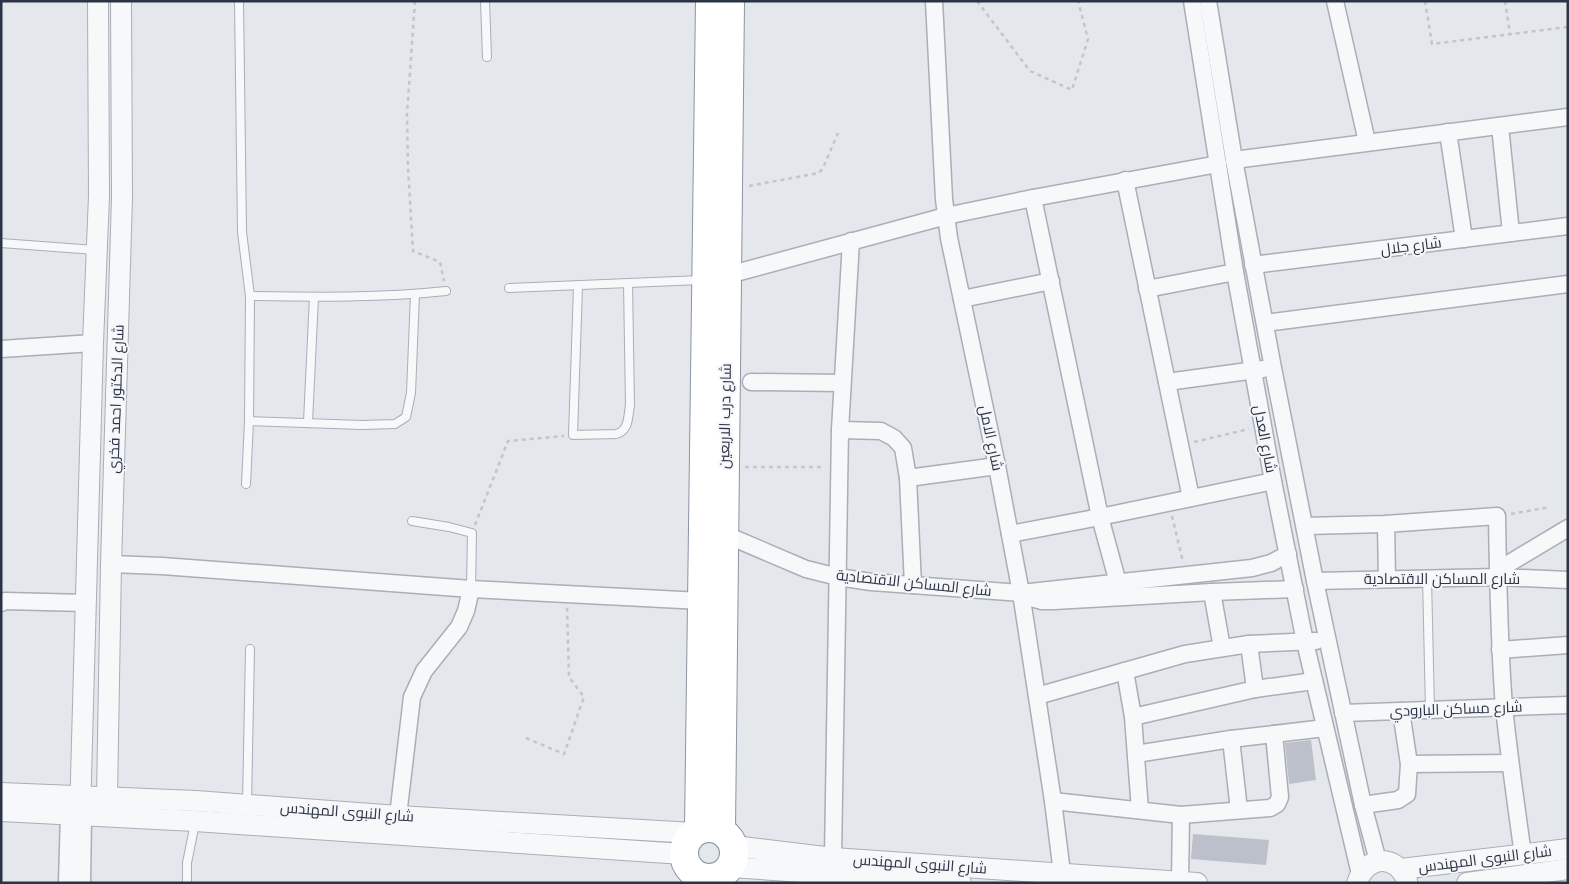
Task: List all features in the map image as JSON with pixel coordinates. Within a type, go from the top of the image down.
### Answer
[{"type":"highway","name":"شارع درب الاربعين","points":[[710,858],[701,601],[716,278],[720,11]]},
{"type":"highway","name":"شارع درب الاربعين","points":[[710,858],[724,534],[716,278],[728,190],[720,52]]},
{"type":"street","name":"شارع الدكتور احمد فخري","points":[[67,883],[78,810],[84,722],[93,343],[99,196],[98,1]]},
{"type":"street","name":"شارع الدكتور احمد فخري","points":[[108,796],[111,564],[122,197],[121,1]]},
{"type":"street","name":"شارع الامل","points":[[934,1],[946,216],[1021,593],[1053,801],[1062,873]]},
{"type":"street","name":"شارع العدل","points":[[1192,1],[1252,371],[1305,642],[1358,878]]},
{"type":"street","name":"شارع العدل","points":[[1208,1],[1253,265],[1315,581],[1363,805],[1378,861]]},
{"type":"street","points":[[1336,1],[1367,142]]},
{"type":"street","points":[[1234,160],[1568,117]]},
{"type":"street","points":[[1500,126],[1511,233]]},
{"type":"street","points":[[1448,132],[1464,239]]},
{"type":"street","points":[[716,278],[946,216],[1125,180],[1218,164]]},
{"type":"street","points":[[1125,180],[1191,498]]},
{"type":"street","points":[[99,196],[122,197]]},
{"type":"street","points":[[1034,198],[1100,517],[1118,583]]},
{"type":"street","name":"شارع جلال","points":[[1253,265],[1568,226]]},
{"type":"street","points":[[833,858],[840,430],[851,241]]},
{"type":"street","points":[[1147,289],[1235,272]]},
{"type":"street","points":[[962,299],[1051,281]]},
{"type":"street","points":[[1265,323],[1568,284]]},
{"type":"street","points":[[1,349],[93,343]]},
{"type":"street","points":[[1167,382],[1273,368]]},
{"type":"street","points":[[751,382],[842,383]]},
{"type":"street","points":[[840,430],[881,432],[900,442],[905,454],[908,478],[913,585]]},
{"type":"street","points":[[908,478],[997,466]]},
{"type":"street","points":[[90,478],[114,480]]},
{"type":"street","points":[[1010,534],[1273,481]]},
{"type":"street","points":[[1305,526],[1386,524],[1497,516],[1500,650],[1504,707],[1523,854]]},
{"type":"street","points":[[1386,524],[1387,579]]},
{"type":"street","points":[[1498,573],[1568,528]]},
{"type":"street","name":"شارع المساكن الاقتصادية","points":[[724,534],[799,566],[838,578],[1021,593],[1252,568],[1288,554]]},
{"type":"street","points":[[111,564],[207,569],[471,589],[701,601]]},
{"type":"street","name":"شارع المساكن الاقتصادية","points":[[1315,581],[1427,578],[1498,573],[1568,580]]},
{"type":"street","points":[[398,816],[412,697],[424,671],[459,627],[466,611],[471,589]]},
{"type":"street","name":"شارع المساكن الاقتصادية","points":[[1021,593],[1030,598],[1054,601],[1295,589]]},
{"type":"street","points":[[1212,592],[1222,648]]},
{"type":"street","points":[[1,603],[5,601],[86,603]]},
{"type":"street","points":[[1037,696],[1185,654],[1249,644],[1328,640]]},
{"type":"street","points":[[1249,644],[1255,689]]},
{"type":"street","points":[[1500,650],[1568,645]]},
{"type":"street","points":[[1125,671],[1133,717],[1140,810]]},
{"type":"street","points":[[1133,717],[1255,689],[1314,681]]},
{"type":"street","name":"شارع مساكن البارودي","points":[[1344,713],[1568,705]]},
{"type":"street","points":[[1363,805],[1398,800],[1406,796],[1409,764],[1401,711]]},
{"type":"street","points":[[84,722],[108,722]]},
{"type":"street","points":[[1136,754],[1231,739],[1325,728]]},
{"type":"street","points":[[1053,801],[1181,814],[1270,808],[1275,806],[1280,797],[1274,734]]},
{"type":"street","points":[[1231,739],[1239,810]]},
{"type":"street","points":[[1409,764],[1510,762]]},
{"type":"street","name":"شارع النبوى المهندس","points":[[1,793],[78,810],[108,796],[196,811],[961,883]]},
{"type":"street","name":"شارع النبوى المهندس","points":[[1,811],[196,811],[247,805],[398,816],[710,858],[833,858],[1189,882]]},
{"type":"street","name":"شارع الدكتور احمد فخري","points":[[78,810],[82,883]]},
{"type":"street","points":[[1181,814],[1189,882]]},
{"type":"street","name":"شارع النبوى المهندس","points":[[1404,876],[1523,854],[1568,849]]},
{"type":"street","points":[[1358,878],[1371,863],[1378,861],[1387,861],[1395,864],[1404,876]]},
{"type":"street","name":"شارع النبوى المهندس","points":[[1467,883],[1568,869]]},
{"type":"lane","points":[[239,1],[242,232],[250,296],[249,421],[246,484]]},
{"type":"lane","points":[[485,1],[487,57]]},
{"type":"lane","points":[[1,243],[97,250]]},
{"type":"lane","points":[[509,288],[716,278]]},
{"type":"lane","points":[[578,286],[573,435],[621,433],[628,420],[630,388],[628,283]]},
{"type":"lane","points":[[250,296],[314,297],[415,294],[446,291]]},
{"type":"lane","points":[[249,421],[362,425],[395,424],[406,417],[411,393],[415,294]]},
{"type":"lane","points":[[308,422],[314,297]]},
{"type":"lane","points":[[412,521],[472,533],[471,589]]},
{"type":"lane","points":[[1427,578],[1430,710]]},
{"type":"lane","points":[[247,805],[250,649]]},
{"type":"lane","points":[[187,883],[187,864],[196,811]]},
{"type":"path","points":[[416,1],[408,114],[408,167],[413,251],[440,262],[446,291]]},
{"type":"path","points":[[977,1],[1030,71],[1072,90],[1088,40],[1078,1]]},
{"type":"path","points":[[1425,1],[1432,44],[1568,28]]},
{"type":"path","points":[[1506,1],[1510,34]]},
{"type":"path","points":[[728,190],[819,173],[824,168],[838,133]]},
{"type":"path","points":[[1180,445],[1263,426]]},
{"type":"path","points":[[472,533],[508,441],[573,435]]},
{"type":"path","points":[[744,467],[839,467]]},
{"type":"path","points":[[1168,502],[1186,576]]},
{"type":"path","points":[[1497,516],[1550,507]]},
{"type":"path","points":[[526,738],[564,754],[584,697],[569,677],[567,594]]},
{"type":"building","points":[[1311,740],[1316,780],[1289,784],[1285,743]]},
{"type":"building","points":[[1193,834],[1269,840],[1266,865],[1191,859]]}]
